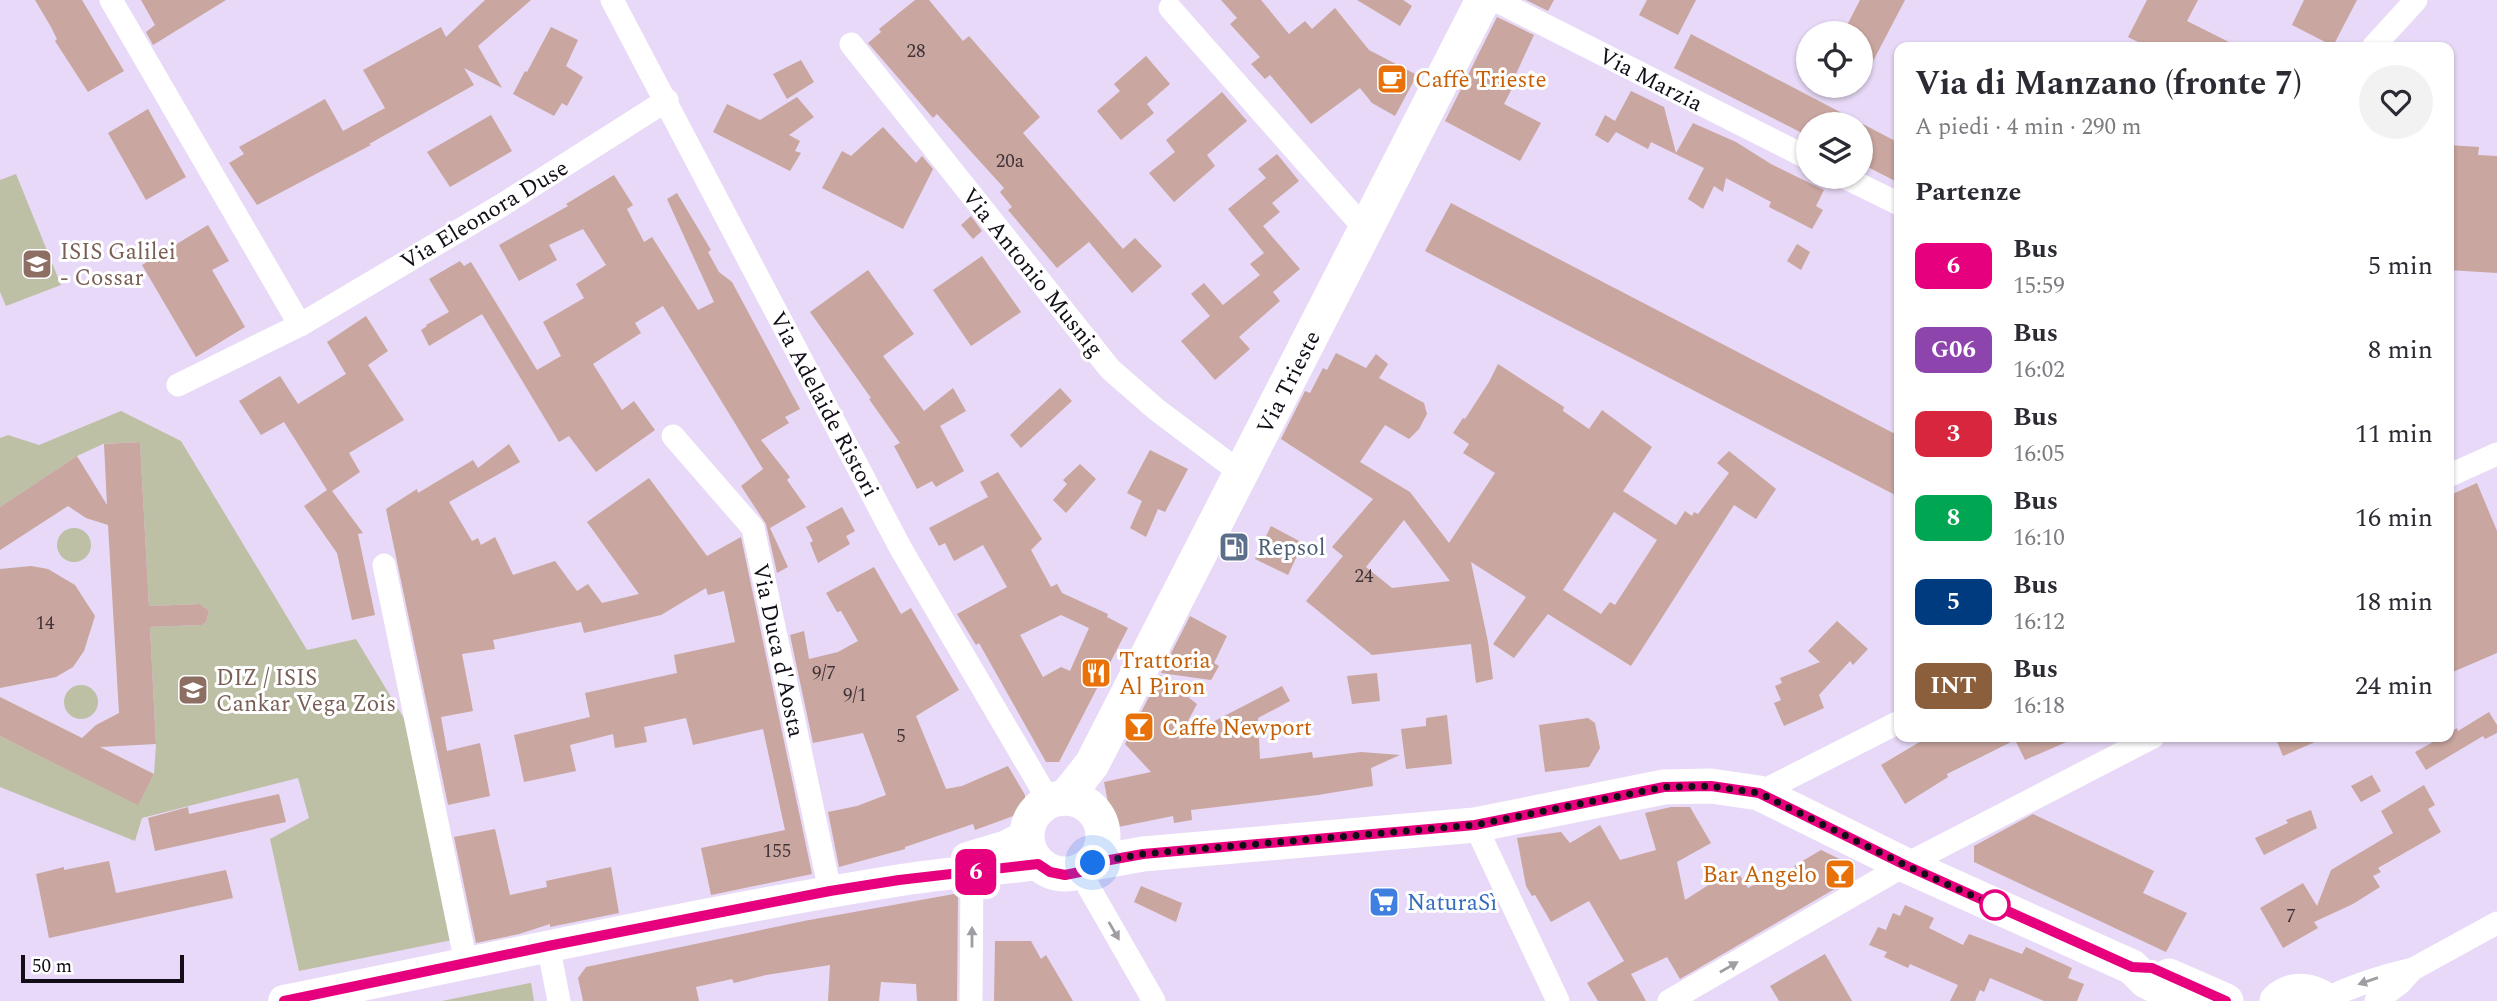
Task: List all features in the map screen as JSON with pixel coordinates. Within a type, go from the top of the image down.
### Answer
[{"type":"main road","name":"Via Trieste","points":[[1067,801],[1092,764],[1483,0]]},
{"type":"main road","points":[[1092,859],[1103,828],[1097,814],[1067,801],[1037,809],[1029,821],[1032,850],[1050,872],[1065,875],[1092,859],[1475,825],[1664,787],[1711,786],[1759,793],[1905,865],[2132,967],[2146,981],[2188,1001]]},
{"type":"main road","points":[[899,880],[1007,846],[1032,850]]},
{"type":"main road","points":[[284,1001],[830,891],[972,872],[1032,850]]},
{"type":"main road","points":[[2132,967],[2152,968],[2226,1001]]},
{"type":"main road","points":[[2277,1001],[2294,991],[2311,991],[2326,1000]]},
{"type":"street","name":"Via Adelaide Ristori","points":[[612,0],[901,549],[1067,801]]},
{"type":"street","name":"Via Marzia","points":[[1495,0],[1796,152]]},
{"type":"street","points":[[2378,42],[2416,0]]},
{"type":"street","points":[[112,2],[300,325]]},
{"type":"street","points":[[1170,8],[1366,230]]},
{"type":"street","name":"Via Antonio Musnig","points":[[851,44],[1110,369],[1157,410],[1241,473]]},
{"type":"street","name":"Via Eleonora Duse","points":[[178,385],[300,325],[502,205],[667,100]]},
{"type":"street","points":[[1868,189],[1894,202]]},
{"type":"street","name":"Via Duca d'Aosta","points":[[673,436],[753,528],[830,891]]},
{"type":"street","points":[[2454,473],[2497,454]]},
{"type":"street","points":[[384,565],[466,963]]},
{"type":"street","points":[[1759,793],[1894,725]]},
{"type":"street","points":[[1670,1001],[1905,865],[2143,742]]},
{"type":"street","points":[[1475,825],[1558,1001]]},
{"type":"street","points":[[1092,859],[1154,1001]]},
{"type":"street","points":[[971,1001],[972,872]]},
{"type":"street","points":[[2382,999],[2413,969],[2497,923]]},
{"type":"street","points":[[548,946],[559,1001]]},
{"type":"street","points":[[2326,1000],[2353,986],[2413,969]]},
{"type":"green space","points":[[16,174],[61,285],[6,306],[0,292],[0,180]]},
{"type":"green space","name":"DIZ / ISIS Cankar Vega Zois","points":[[121,411],[181,441],[307,650],[356,639],[411,730],[452,940],[299,971],[270,839],[309,818],[298,778],[142,818],[135,841],[0,787],[0,736],[138,804],[154,774],[156,744],[150,627],[202,625],[206,622],[209,611],[200,604],[149,606],[140,442],[103,444],[77,456],[0,507],[0,438],[8,435],[39,445]]},
{"type":"green space","points":[[74,528],[86,533],[91,545],[86,557],[74,562],[62,557],[57,545],[62,533]]},
{"type":"green space","points":[[81,685],[93,690],[98,702],[93,714],[81,719],[69,714],[64,702],[69,690]]},
{"type":"green space","points":[[530,983],[534,1001],[442,1001]]},
{"type":"building","points":[[35,0],[82,0],[124,71],[88,92],[55,41],[57,39]]},
{"type":"building","points":[[141,0],[226,0],[153,45],[146,32],[155,25]]},
{"type":"building","points":[[485,0],[531,0],[478,46],[502,88],[464,68],[474,85],[369,144],[371,145],[257,205],[229,163],[244,154],[239,147],[325,99],[343,131],[385,108],[363,70],[441,27],[446,37]]},
{"type":"building","points":[[915,0],[929,0],[963,41],[969,36],[1040,117],[1023,133],[1123,249],[1135,238],[1162,266],[1132,293],[1089,242],[1057,268],[1008,210],[1012,207],[1000,192],[1004,188],[937,114],[933,118],[868,43],[881,32],[879,29]]},
{"type":"building","points":[[1221,0],[1261,0],[1289,34],[1305,21],[1312,29],[1335,8],[1369,50],[1417,75],[1395,116],[1372,103],[1360,88],[1311,124],[1270,75],[1265,79],[1251,64],[1260,57],[1230,24],[1237,18]]},
{"type":"building","points":[[1357,0],[1403,0],[1412,6],[1400,26]]},
{"type":"building","points":[[1526,0],[1554,0],[1548,11]]},
{"type":"building","points":[[1647,0],[1696,0],[1678,35],[1639,15]]},
{"type":"building","points":[[1860,0],[1905,0],[1873,61],[1873,21],[1849,21]]},
{"type":"building","points":[[2147,0],[2198,0],[2187,21],[2229,42],[2138,42],[2128,37]]},
{"type":"building","points":[[2304,0],[2357,0],[2335,42],[2325,42],[2292,25]]},
{"type":"building","points":[[1497,17],[1534,35],[1504,104],[1541,123],[1520,161],[1445,121]]},
{"type":"building","points":[[551,27],[578,40],[566,66],[583,77],[567,106],[562,103],[554,116],[513,94]]},
{"type":"building","points":[[1691,34],[1796,89],[1796,98],[1813,98],[1840,112],[1796,112],[1796,130],[1674,68]]},
{"type":"building","points":[[1146,56],[1170,84],[1147,104],[1154,113],[1121,140],[1097,111],[1120,91],[1114,84]]},
{"type":"building","points":[[801,60],[814,82],[787,99],[773,74]]},
{"type":"building","points":[[1631,91],[1664,107],[1676,153],[1693,123],[1736,142],[1796,176],[1796,189],[1824,190],[1816,206],[1823,210],[1812,229],[1769,207],[1771,202],[1726,178],[1723,192],[1714,186],[1703,209],[1688,199],[1704,168],[1651,142],[1648,149],[1616,132],[1608,143],[1595,135],[1605,115],[1615,121]]},
{"type":"building","points":[[1222,92],[1247,121],[1207,155],[1215,166],[1174,202],[1149,173],[1175,152],[1166,140]]},
{"type":"building","points":[[797,97],[814,117],[789,135],[800,141],[795,151],[801,153],[790,171],[713,132],[727,104],[760,120]]},
{"type":"building","points":[[148,109],[186,177],[146,200],[108,133]]},
{"type":"building","points":[[491,115],[512,151],[450,187],[427,152]]},
{"type":"building","points":[[883,127],[916,163],[922,156],[933,169],[903,229],[822,188],[842,151],[851,156]]},
{"type":"building","points":[[1873,129],[1894,140],[1894,180],[1873,170]]},
{"type":"building","points":[[2454,145],[2479,147],[2478,155],[2497,156],[2497,273],[2454,270]]},
{"type":"building","points":[[1277,154],[1299,181],[1272,203],[1280,212],[1263,226],[1300,269],[1273,292],[1280,301],[1239,337],[1250,349],[1215,380],[1181,341],[1210,316],[1191,294],[1204,283],[1223,305],[1260,275],[1250,264],[1264,253],[1228,209],[1266,178],[1258,169]]},
{"type":"building","points":[[614,175],[633,205],[627,209],[644,242],[652,237],[698,310],[714,302],[667,199],[677,193],[711,250],[708,252],[719,272],[732,282],[800,409],[785,417],[789,423],[761,440],[790,477],[787,480],[806,507],[770,528],[788,567],[777,573],[766,524],[741,486],[763,469],[663,306],[635,323],[641,333],[593,364],[622,410],[634,401],[655,430],[596,472],[569,436],[559,442],[482,314],[429,346],[421,330],[449,312],[429,279],[460,261],[464,266],[471,262],[537,370],[561,356],[543,322],[584,298],[576,284],[606,265],[583,229],[549,245],[557,260],[519,281],[499,245],[568,206],[566,204]]},
{"type":"building","points":[[1451,203],[1894,433],[1894,494],[1425,251]]},
{"type":"building","points":[[971,216],[982,231],[973,239],[961,225]]},
{"type":"building","points":[[208,225],[229,261],[212,270],[245,327],[196,357],[142,265]]},
{"type":"building","points":[[1797,244],[1810,252],[1801,270],[1787,261]]},
{"type":"building","points":[[982,256],[1021,312],[971,346],[933,290]]},
{"type":"building","points":[[868,270],[914,334],[883,356],[924,411],[953,388],[966,411],[940,426],[964,471],[936,487],[932,481],[917,489],[894,446],[900,443],[810,312]]},
{"type":"building","points":[[366,316],[388,351],[368,365],[404,420],[349,453],[360,472],[332,491],[363,533],[358,534],[375,615],[352,620],[337,553],[304,506],[327,490],[284,422],[261,435],[239,401],[280,376],[298,404],[346,374],[327,342]]},
{"type":"building","points":[[1336,353],[1366,368],[1376,354],[1388,364],[1379,378],[1424,403],[1427,414],[1419,429],[1409,439],[1385,425],[1360,462],[1410,492],[1449,543],[1495,473],[1463,453],[1469,444],[1453,433],[1463,418],[1465,419],[1498,364],[1564,407],[1563,411],[1589,429],[1602,410],[1652,447],[1623,491],[1676,525],[1685,511],[1692,516],[1694,512],[1698,514],[1729,473],[1717,463],[1729,451],[1776,489],[1756,519],[1734,505],[1631,666],[1548,614],[1514,658],[1493,644],[1526,597],[1471,562],[1493,679],[1476,683],[1471,644],[1372,655],[1306,601],[1343,556],[1332,547],[1373,499],[1281,439],[1305,391],[1310,393],[1323,368],[1327,370]],"holes":[[[1614,512],[1657,540],[1615,605],[1610,602],[1601,614],[1563,590]],[[1404,520],[1423,545],[1450,581],[1392,588],[1366,567]]]},
{"type":"building","points":[[1060,388],[1072,401],[1021,448],[1010,435]]},
{"type":"building","points":[[140,442],[149,606],[200,604],[209,611],[206,622],[202,625],[150,627],[156,744],[100,747],[154,774],[138,805],[0,736],[0,697],[82,738],[96,725],[119,713],[108,525],[86,518],[68,506],[0,550],[0,507],[77,456],[107,505],[104,444]]},
{"type":"building","points":[[509,444],[520,462],[449,502],[472,541],[478,538],[481,545],[495,537],[513,575],[555,561],[577,591],[588,584],[602,603],[639,594],[587,522],[649,478],[707,556],[741,537],[812,874],[711,895],[701,848],[785,830],[763,729],[693,745],[686,718],[644,727],[647,742],[615,748],[613,734],[570,745],[576,771],[524,782],[514,735],[590,717],[585,693],[677,673],[674,655],[735,642],[724,591],[708,595],[706,588],[661,615],[584,633],[581,622],[493,640],[495,649],[462,654],[473,711],[441,717],[447,751],[480,743],[490,796],[448,805],[386,509],[417,489],[418,493],[473,460],[478,468]]},
{"type":"building","points":[[1150,450],[1188,469],[1165,512],[1158,509],[1146,537],[1130,528],[1142,501],[1127,493]]},
{"type":"building","points":[[1080,464],[1096,479],[1066,513],[1053,500],[1067,484],[1063,480]]},
{"type":"building","points":[[998,472],[1042,539],[1031,550],[1051,587],[1057,584],[1062,593],[1108,614],[1107,617],[1128,628],[1059,762],[1046,762],[979,643],[976,645],[957,614],[1007,587],[983,545],[954,561],[945,543],[939,546],[929,528],[988,497],[980,482]],"holes":[[[1061,615],[1089,628],[1070,671],[1061,667],[1043,677],[1020,635]]]},
{"type":"building","points":[[2477,483],[2497,531],[2497,653],[2454,671],[2454,493]]},
{"type":"building","points":[[842,507],[855,531],[846,536],[850,544],[818,563],[810,543],[813,541],[806,527]]},
{"type":"building","points":[[1271,526],[1303,543],[1288,575],[1255,559]]},
{"type":"building","points":[[31,566],[48,569],[75,585],[95,616],[84,651],[73,667],[56,677],[0,688],[0,569]]},
{"type":"building","points":[[874,567],[901,614],[911,608],[959,690],[916,716],[946,789],[962,786],[1008,766],[1025,795],[1025,803],[1016,815],[975,830],[973,824],[905,849],[839,867],[828,812],[857,806],[886,795],[863,733],[813,743],[790,635],[804,631],[809,659],[838,652],[858,641],[841,611],[837,612],[826,593]]},
{"type":"building","points":[[1190,616],[1227,636],[1214,663],[1219,666],[1211,680],[1161,673]]},
{"type":"building","points":[[1837,621],[1868,649],[1853,665],[1850,661],[1819,695],[1824,708],[1784,726],[1774,703],[1781,700],[1775,686],[1782,683],[1780,678],[1820,662],[1808,651]]},
{"type":"building","points":[[1377,673],[1380,701],[1352,704],[1347,676]]},
{"type":"building","points":[[1160,675],[1197,704],[1178,740],[1282,686],[1290,701],[1258,718],[1260,759],[1312,752],[1313,758],[1361,752],[1400,755],[1371,768],[1373,786],[1191,810],[1192,820],[1174,823],[1173,816],[1113,828],[1104,782],[1151,772],[1125,744]]},
{"type":"building","points":[[2489,712],[2497,725],[2497,733],[2485,739],[2483,736],[2426,770],[2415,752],[2433,742],[2454,742],[2454,730],[2457,728],[2458,731]]},
{"type":"building","points":[[1447,715],[1452,764],[1406,769],[1401,729],[1426,726],[1426,718]]},
{"type":"building","points":[[1588,718],[1595,723],[1600,748],[1589,767],[1545,772],[1539,725]]},
{"type":"building","points":[[1920,742],[2011,742],[1947,774],[1948,777],[1905,804],[1881,765]]},
{"type":"building","points":[[2016,742],[2066,742],[2025,760]]},
{"type":"building","points":[[2277,742],[2315,742],[2283,756]]},
{"type":"building","points":[[2372,775],[2381,791],[2361,802],[2351,786]]},
{"type":"building","points":[[2424,785],[2435,805],[2428,809],[2441,832],[2378,868],[2381,872],[2373,876],[2380,887],[2353,904],[2314,922],[2318,928],[2283,948],[2260,908],[2303,883],[2317,906],[2331,870],[2393,833],[2381,811]]},
{"type":"building","points":[[279,794],[286,822],[155,851],[148,818],[188,807],[189,814]]},
{"type":"building","points":[[1671,807],[1690,807],[1711,843],[1677,862],[1685,900],[1735,868],[1748,888],[1764,879],[1767,884],[1821,850],[1852,865],[1855,877],[1680,979],[1667,957],[1631,974],[1646,1001],[1598,1001],[1587,983],[1624,961],[1589,901],[1551,922],[1535,895],[1532,896],[1526,886],[1517,838],[1561,832],[1570,843],[1600,825],[1620,860],[1656,850],[1645,813]]},
{"type":"building","points":[[2311,810],[2317,828],[2264,855],[2255,838],[2288,823],[2286,820]]},
{"type":"building","points":[[2033,814],[2154,871],[2143,893],[2187,913],[2166,952],[1974,862],[1974,846]]},
{"type":"building","points":[[495,829],[510,895],[547,887],[546,881],[611,867],[619,913],[550,927],[550,924],[476,943],[454,837]]},
{"type":"building","points":[[109,861],[116,893],[226,870],[233,898],[49,938],[36,874]]},
{"type":"building","points":[[1141,886],[1182,903],[1176,922],[1134,902]]},
{"type":"building","points":[[954,894],[958,897],[957,1001],[917,1001],[916,984],[881,982],[879,1001],[828,1001],[830,965],[734,983],[732,979],[696,987],[699,1001],[583,1001],[578,978],[586,967],[804,921]]},
{"type":"building","points":[[1905,905],[1934,918],[1929,928],[1963,945],[1969,934],[2022,954],[2026,947],[2072,968],[2068,978],[2084,984],[2077,1001],[2044,1001],[1990,978],[1984,992],[1980,990],[1975,1001],[1950,1001],[1958,985],[1910,964],[1908,968],[1884,957],[1887,952],[1869,945],[1878,927],[1886,930],[1893,913],[1900,916]]},
{"type":"building","points":[[995,941],[1031,941],[1041,959],[1046,955],[1073,1001],[994,1001]]},
{"type":"building","points":[[1825,954],[1852,1001],[1779,1001],[1770,986]]},
{"type":"bus line","name":"6","points":[[284,1001],[548,946],[899,880],[1038,864],[1050,872],[1065,875],[1080,872],[1093,863],[1143,854],[1475,825],[1664,787],[1711,786],[1759,793],[1905,865],[2132,967],[2152,968],[2226,1001]]},
{"type":"place","name":"Caffè Trieste","points":[[1392,79]]},
{"type":"place","name":"ISIS Galilei - Cossar","points":[[37,264]]},
{"type":"place","name":"Repsol","points":[[1234,547]]},
{"type":"place","name":"Trattoria Al Piron","points":[[1096,673]]},
{"type":"place","name":"DIZ / ISIS Cankar Vega Zois","points":[[193,690]]},
{"type":"place","name":"Caffe Newport","points":[[1139,727]]},
{"type":"place","name":"Bar Angelo","points":[[1840,874]]},
{"type":"place","name":"NaturaSì","points":[[1384,902]]},
{"type":"route","points":[[1093,863],[1143,854],[1475,825],[1664,787],[1711,786],[1759,793],[2004,910],[1995,905]]}]
